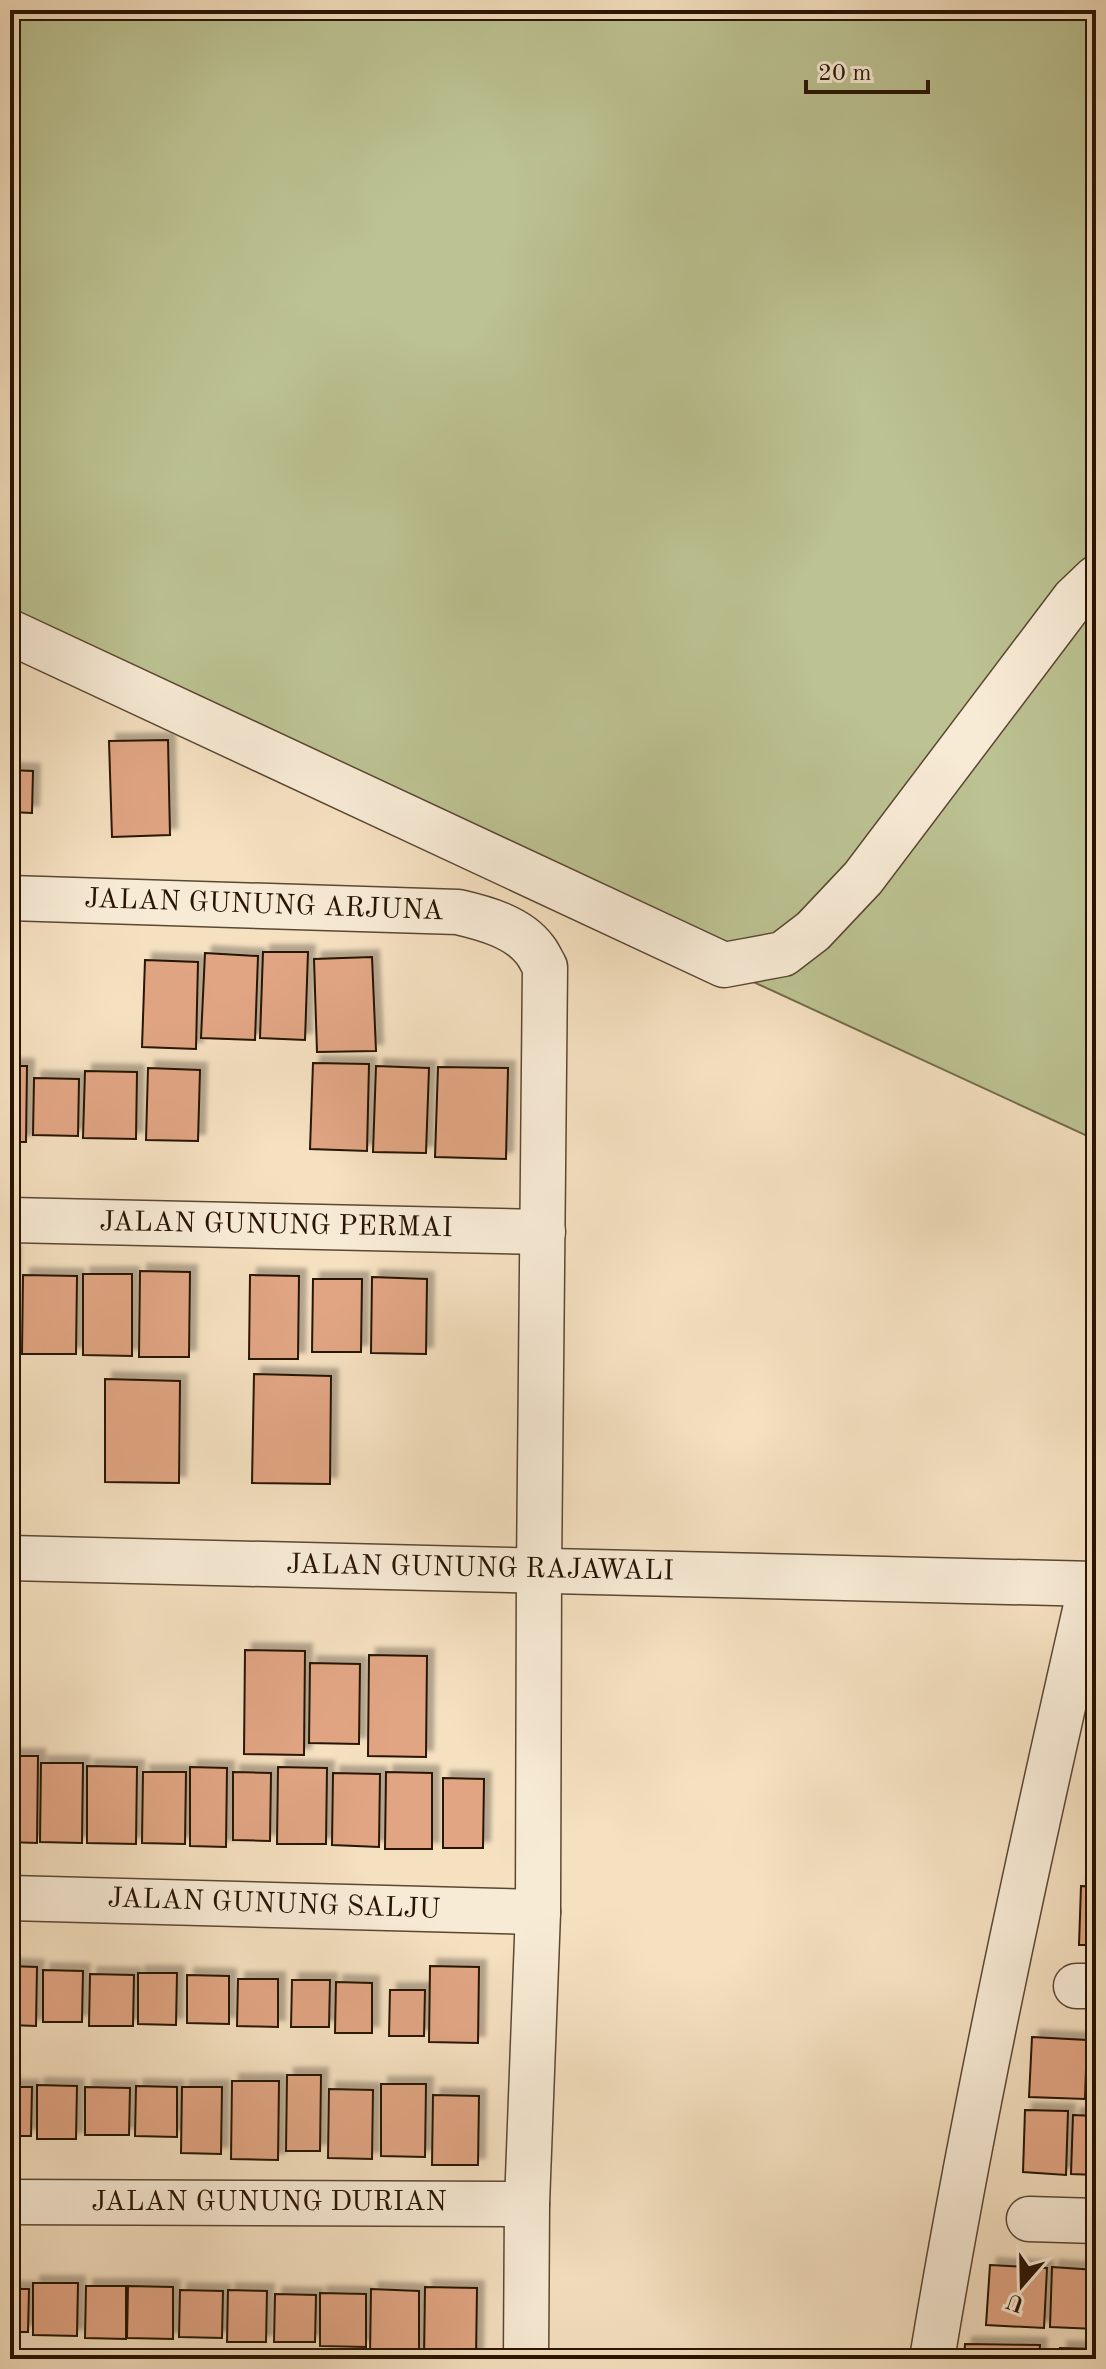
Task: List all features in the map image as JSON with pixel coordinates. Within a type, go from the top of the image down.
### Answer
[{"type":"street","points":[[10,632],[724,965],[783,954],[813,931],[863,878],[1074,599],[1096,578]]},
{"type":"street","name":"JALAN GUNUNG ARJUNA","points":[[10,898],[458,912],[487,919],[514,932],[534,948],[545,967],[543,1232]]},
{"type":"street","name":"JALAN GUNUNG PERMAI","points":[[10,1220],[543,1232]]},
{"type":"street","points":[[526,2359],[527,2204],[538,1912],[543,1232]]},
{"type":"street","name":"JALAN GUNUNG RAJAWALI","points":[[10,1558],[1082,1584]]},
{"type":"street","points":[[935,2344],[956,2219],[1041,1807],[1082,1584]]},
{"type":"street","name":"JALAN GUNUNG SALJU","points":[[10,1898],[538,1912]]},
{"type":"street","name":"JALAN GUNUNG DURIAN","points":[[10,2202],[527,2204]]},
{"type":"street","points":[[1029,2219],[1096,2221]]},
{"type":"green space","points":[[10,10],[1096,10],[1096,1140],[10,639]]},
{"type":"building","points":[[168,740],[170,835],[112,837],[109,741]]},
{"type":"building","points":[[10,770],[33,771],[32,813],[10,812]]},
{"type":"building","points":[[263,952],[308,952],[305,1040],[260,1038]]},
{"type":"building","points":[[205,953],[258,956],[255,1040],[201,1038]]},
{"type":"building","points":[[372,957],[376,1051],[317,1052],[314,959]]},
{"type":"building","points":[[145,960],[198,962],[196,1049],[142,1047]]},
{"type":"building","points":[[313,1063],[369,1064],[367,1151],[310,1149]]},
{"type":"building","points":[[10,1066],[27,1066],[26,1142],[10,1142]]},
{"type":"building","points":[[376,1066],[429,1068],[426,1153],[373,1152]]},
{"type":"building","points":[[438,1067],[508,1068],[506,1159],[435,1157]]},
{"type":"building","points":[[148,1068],[200,1070],[198,1141],[146,1140]]},
{"type":"building","points":[[85,1071],[137,1072],[136,1139],[83,1138]]},
{"type":"building","points":[[34,1078],[79,1079],[78,1136],[33,1135]]},
{"type":"building","points":[[10,1254],[13,1254],[12,1357],[10,1357]]},
{"type":"building","points":[[140,1271],[190,1272],[189,1357],[139,1357]]},
{"type":"building","points":[[83,1274],[132,1274],[132,1356],[83,1355]]},
{"type":"building","points":[[23,1275],[77,1276],[76,1354],[22,1354]]},
{"type":"building","points":[[250,1275],[299,1276],[298,1359],[249,1359]]},
{"type":"building","points":[[372,1277],[427,1279],[426,1354],[371,1353]]},
{"type":"building","points":[[313,1279],[362,1279],[361,1352],[312,1352]]},
{"type":"building","points":[[254,1374],[331,1376],[330,1484],[252,1483]]},
{"type":"building","points":[[105,1379],[180,1381],[179,1483],[105,1482]]},
{"type":"building","points":[[245,1650],[305,1651],[304,1755],[244,1754]]},
{"type":"building","points":[[369,1655],[427,1656],[426,1757],[368,1756]]},
{"type":"building","points":[[310,1663],[360,1664],[359,1744],[309,1743]]},
{"type":"building","points":[[10,1756],[38,1756],[37,1843],[10,1842]]},
{"type":"building","points":[[41,1763],[83,1763],[82,1843],[40,1842]]},
{"type":"building","points":[[87,1766],[137,1767],[136,1844],[87,1843]]},
{"type":"building","points":[[190,1767],[227,1768],[226,1847],[190,1846]]},
{"type":"building","points":[[278,1767],[327,1768],[326,1844],[277,1844]]},
{"type":"building","points":[[143,1772],[186,1772],[185,1844],[142,1843]]},
{"type":"building","points":[[233,1772],[271,1773],[270,1841],[233,1840]]},
{"type":"building","points":[[386,1772],[432,1773],[432,1849],[385,1849]]},
{"type":"building","points":[[333,1773],[380,1774],[379,1847],[332,1845]]},
{"type":"building","points":[[443,1778],[484,1779],[483,1848],[443,1848]]},
{"type":"building","points":[[1093,1812],[1096,1812],[1096,1870],[1091,1870]]},
{"type":"building","points":[[1081,1886],[1096,1887],[1096,1945],[1079,1945]]},
{"type":"building","points":[[10,1966],[37,1967],[36,2026],[10,2025]]},
{"type":"building","points":[[430,1966],[479,1967],[478,2043],[429,2042]]},
{"type":"building","points":[[43,1970],[83,1971],[82,2022],[43,2022]]},
{"type":"building","points":[[138,1973],[177,1973],[176,2025],[138,2024]]},
{"type":"building","points":[[90,1974],[134,1975],[133,2026],[89,2026]]},
{"type":"building","points":[[187,1975],[229,1976],[229,2024],[187,2023]]},
{"type":"building","points":[[238,1979],[278,1979],[278,2027],[237,2026]]},
{"type":"building","points":[[292,1980],[330,1980],[329,2027],[291,2027]]},
{"type":"building","points":[[336,1982],[372,1983],[372,2033],[335,2033]]},
{"type":"building","points":[[390,1990],[425,1990],[424,2036],[389,2036]]},
{"type":"building","points":[[1032,2037],[1087,2040],[1085,2099],[1029,2097]]},
{"type":"building","points":[[1093,2041],[1096,2041],[1096,2100],[1090,2100]]},
{"type":"building","points":[[287,2075],[321,2075],[320,2151],[286,2151]]},
{"type":"building","points":[[232,2081],[279,2081],[278,2160],[231,2159]]},
{"type":"building","points":[[381,2084],[426,2084],[425,2157],[381,2156]]},
{"type":"building","points":[[37,2085],[77,2086],[76,2139],[37,2139]]},
{"type":"building","points":[[136,2086],[177,2087],[177,2137],[135,2136]]},
{"type":"building","points":[[10,2087],[32,2087],[31,2136],[10,2136]]},
{"type":"building","points":[[85,2087],[130,2088],[129,2135],[85,2135]]},
{"type":"building","points":[[182,2087],[222,2087],[221,2154],[181,2153]]},
{"type":"building","points":[[329,2089],[373,2090],[372,2159],[328,2158]]},
{"type":"building","points":[[433,2095],[479,2096],[478,2165],[432,2165]]},
{"type":"building","points":[[1025,2110],[1068,2111],[1066,2175],[1023,2172]]},
{"type":"building","points":[[1073,2115],[1096,2116],[1096,2175],[1071,2174]]},
{"type":"building","points":[[990,2265],[1047,2268],[1044,2328],[986,2325]]},
{"type":"building","points":[[1052,2267],[1096,2270],[1096,2329],[1050,2327]]},
{"type":"building","points":[[33,2283],[78,2283],[77,2336],[33,2335]]},
{"type":"building","points":[[86,2286],[126,2286],[126,2339],[85,2338]]},
{"type":"building","points":[[128,2286],[173,2287],[173,2339],[127,2338]]},
{"type":"building","points":[[425,2287],[477,2288],[476,2359],[424,2358]]},
{"type":"building","points":[[10,2289],[29,2289],[28,2332],[10,2332]]},
{"type":"building","points":[[371,2289],[419,2291],[419,2356],[370,2355]]},
{"type":"building","points":[[180,2290],[223,2291],[222,2338],[179,2337]]},
{"type":"building","points":[[228,2290],[267,2291],[266,2342],[227,2342]]},
{"type":"building","points":[[320,2293],[366,2294],[366,2347],[320,2346]]},
{"type":"building","points":[[275,2294],[316,2295],[315,2342],[274,2342]]},
{"type":"building","points":[[965,2344],[1040,2345],[1039,2359],[964,2359]]},
{"type":"building","points":[[1060,2348],[1096,2349],[1096,2359],[1060,2359]]}]
